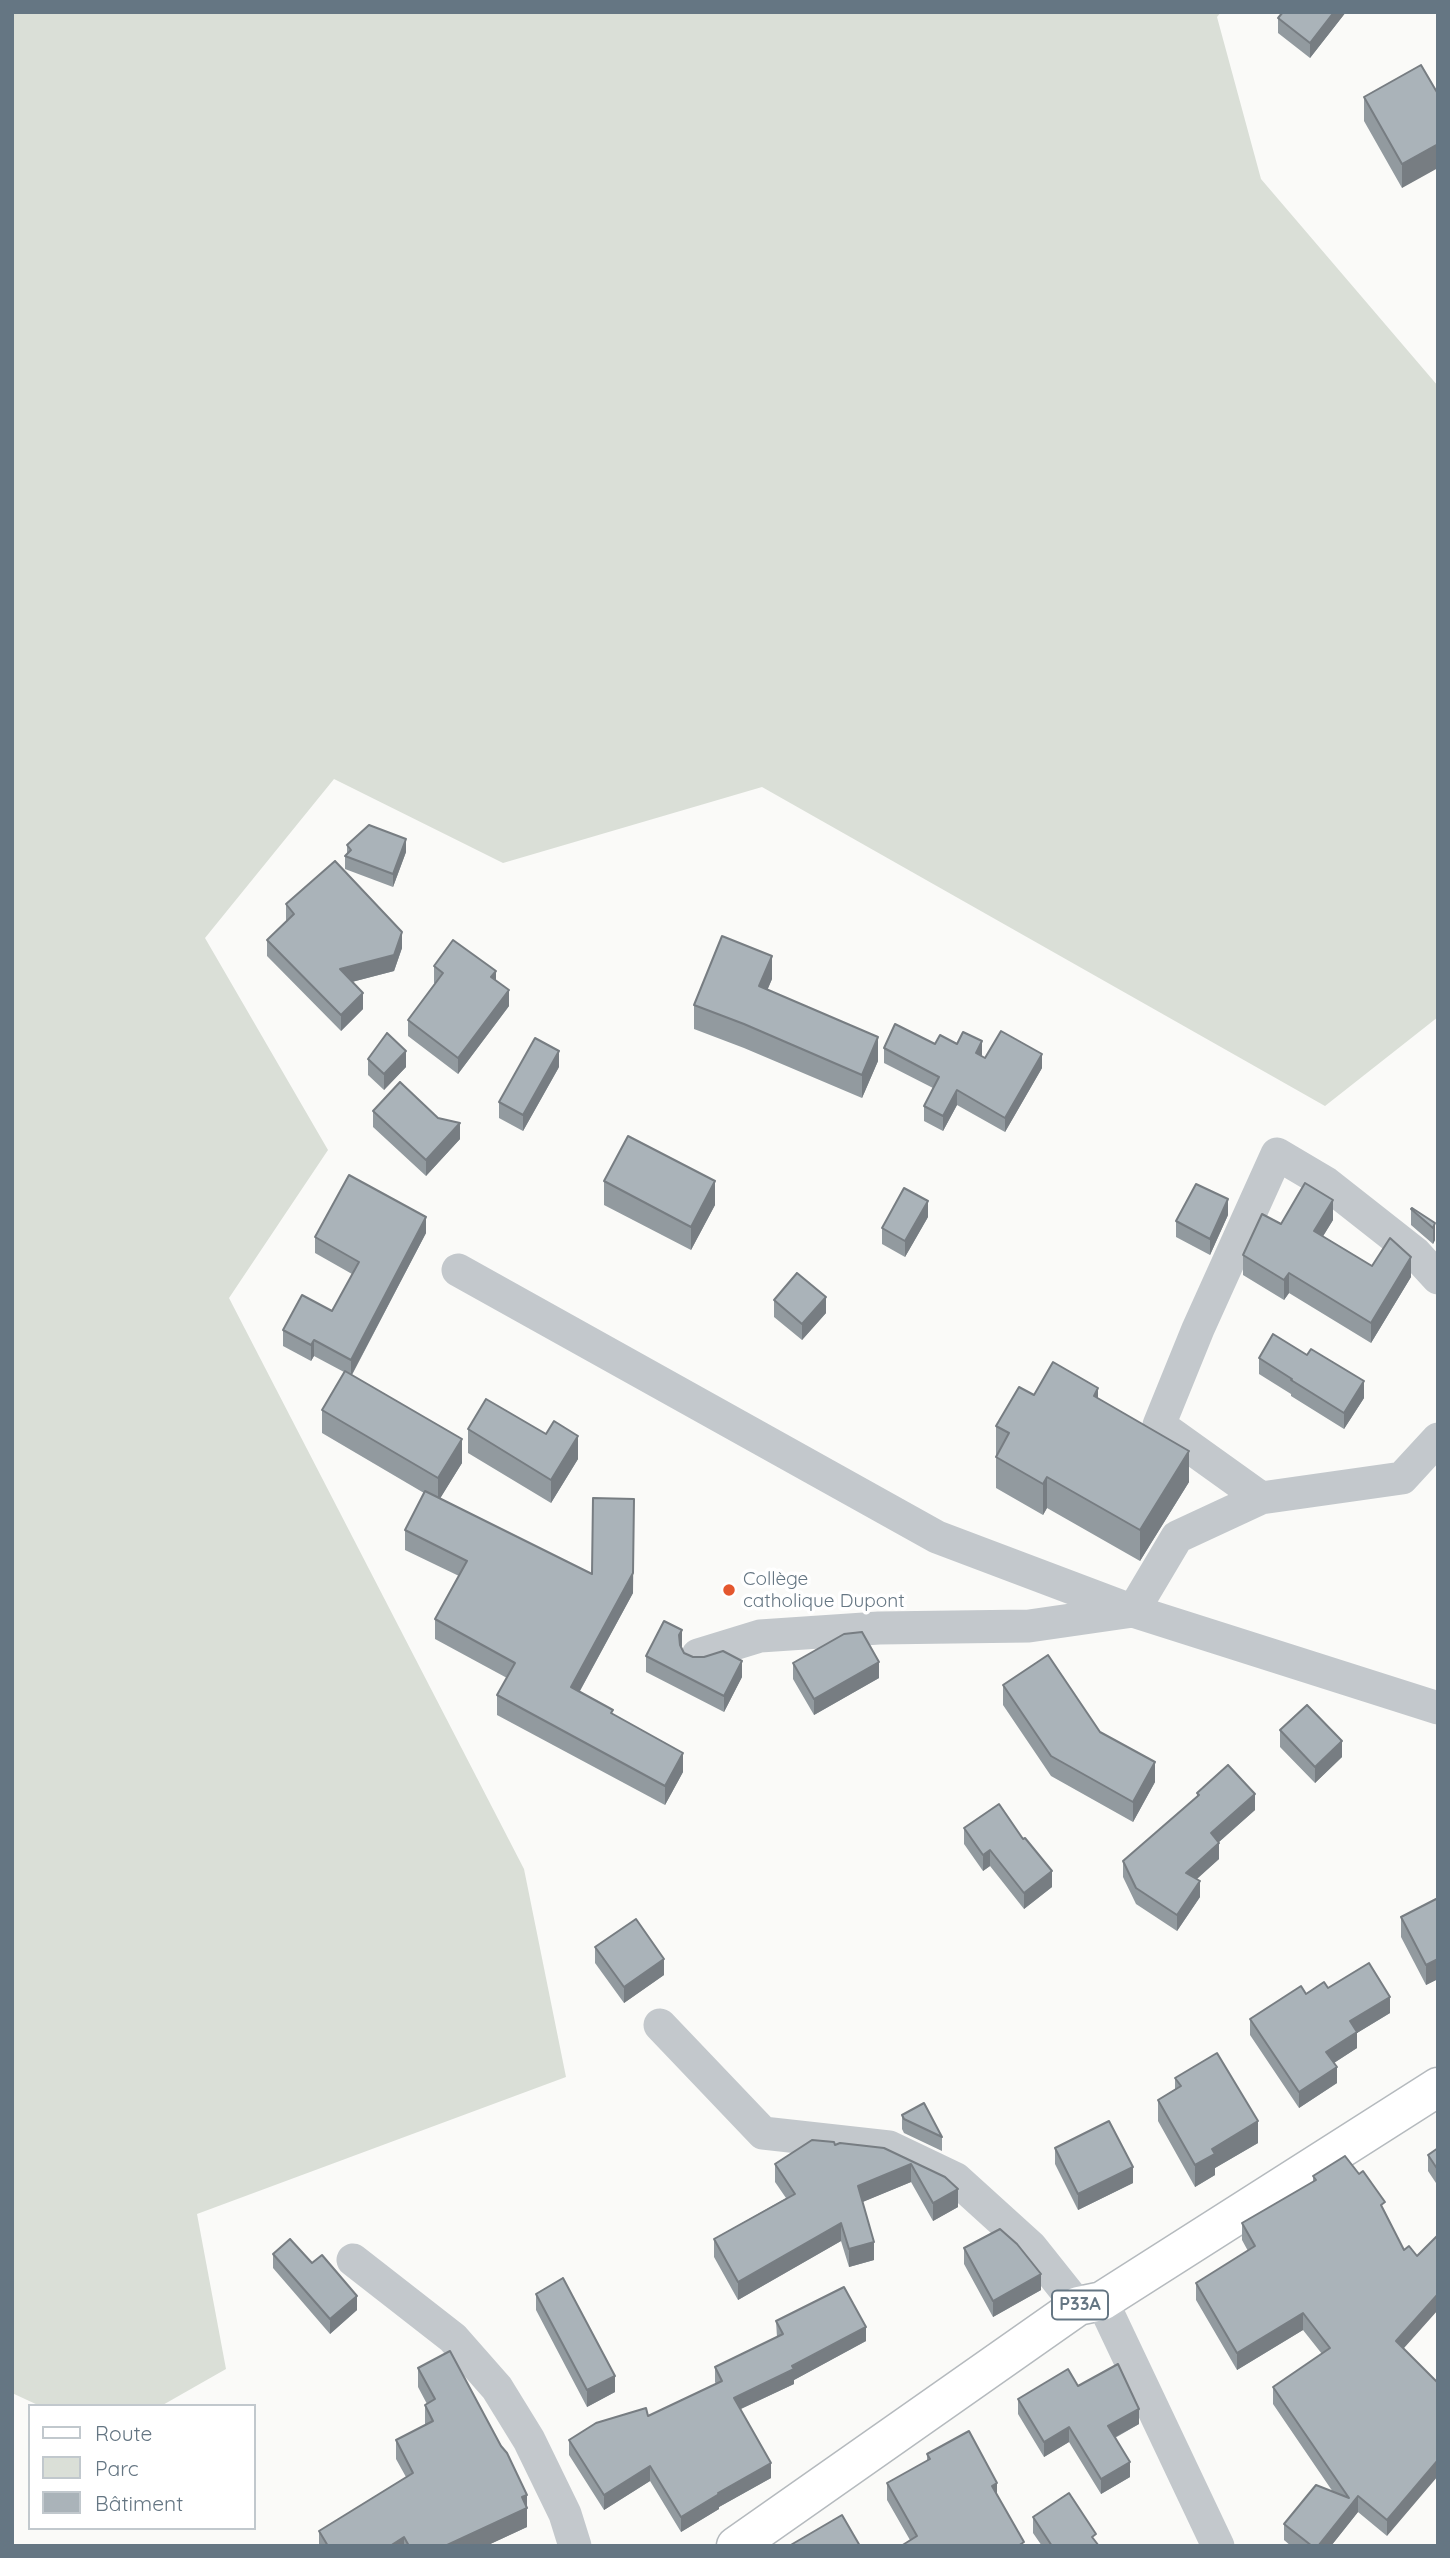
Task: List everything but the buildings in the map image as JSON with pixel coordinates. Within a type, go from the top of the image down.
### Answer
[{"type":"main road","name":"P33A","points":[[736,2546],[1090,2303],[1438,2087]]},
{"type":"street","points":[[1261,1497],[1158,1425],[1277,1154],[1326,1183],[1415,1253],[1438,1278]]},
{"type":"street","points":[[458,1270],[937,1537],[1133,1611],[1438,1708]]},
{"type":"street","points":[[1133,1611],[1177,1537],[1261,1497],[1402,1478],[1438,1439]]},
{"type":"street","points":[[698,1654],[760,1636],[879,1628],[1029,1626],[1133,1611]]},
{"type":"street","points":[[660,2025],[763,2133],[889,2147],[956,2179],[1031,2246],[1090,2303],[1217,2546]]},
{"type":"street","points":[[353,2260],[453,2339],[497,2389],[529,2440],[565,2514],[575,2546]]},
{"type":"green space","points":[[12,12],[1221,12],[1217,17],[1261,179],[1438,386],[1438,1017],[1325,1106],[762,787],[503,863],[334,779],[205,938],[328,1150],[229,1298],[524,1869],[566,2077],[197,2214],[226,2369],[165,2404],[36,2404],[12,2393]]},
{"type":"place","name":"Collège catholique Dupont","points":[[729,1590]]}]
